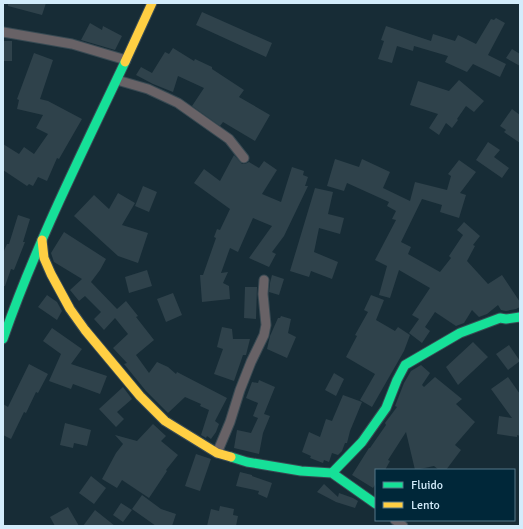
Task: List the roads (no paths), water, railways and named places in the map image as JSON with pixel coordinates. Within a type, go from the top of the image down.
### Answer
[{"type":"street","points":[[3,339],[18,296],[42,240],[152,3]]},
{"type":"street","points":[[3,32],[72,44],[126,60]]},
{"type":"street","points":[[116,80],[148,89],[178,102],[229,139],[244,158]]},
{"type":"street","points":[[42,240],[44,258],[70,309],[85,330],[105,352],[140,396],[165,421],[217,453],[247,462],[301,472],[332,473],[375,503]]},
{"type":"street","points":[[217,453],[230,422],[251,362],[264,335],[266,325],[263,294],[264,280]]},
{"type":"street","points":[[3,315],[18,296]]},
{"type":"street","points":[[332,473],[362,442],[386,408],[397,380],[405,365],[460,333],[500,318],[506,319],[520,317]]}]
